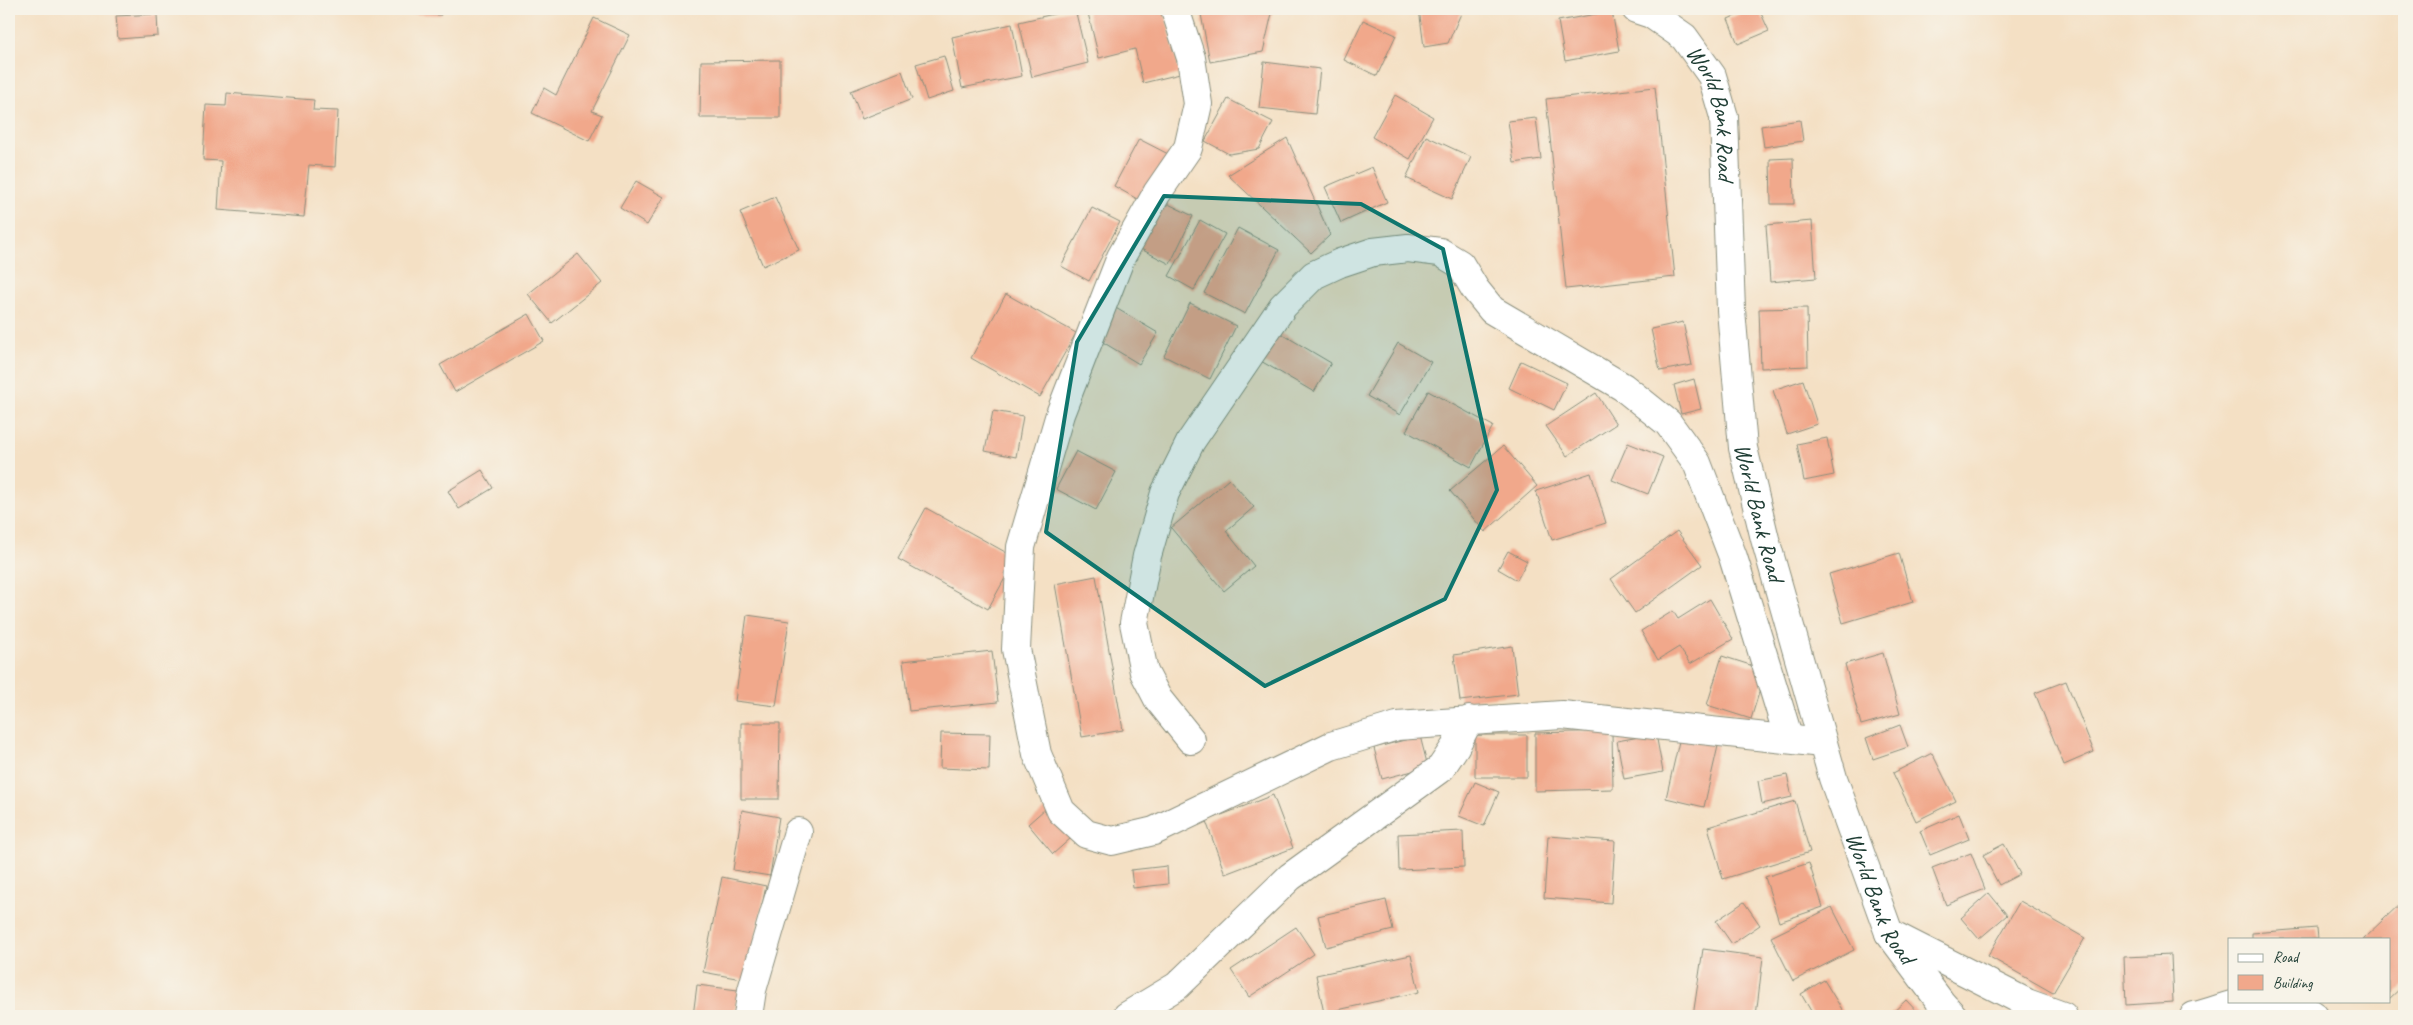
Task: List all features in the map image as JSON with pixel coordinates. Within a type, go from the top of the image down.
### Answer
[{"type":"street","points":[[1175,9],[1191,58],[1198,104],[1188,148],[1158,193],[1121,257],[1060,414],[1021,546],[1016,649],[1037,754],[1061,811],[1086,834],[1112,841],[1154,831],[1331,746],[1397,726],[1562,715],[1822,743]]},
{"type":"street","name":"World Bank Road","points":[[1636,9],[1651,14],[1684,37],[1712,76],[1724,117],[1731,310],[1744,448],[1765,539],[1822,743],[1889,933],[1953,1016]]},
{"type":"street","points":[[1191,740],[1158,699],[1144,672],[1134,623],[1147,556],[1166,493],[1192,441],[1283,306],[1314,275],[1340,263],[1372,252],[1408,248],[1440,252],[1460,264],[1475,289],[1492,310],[1623,387],[1668,423],[1697,463],[1733,557],[1789,739]]},
{"type":"street","points":[[1127,1016],[1177,986],[1290,877],[1441,768],[1456,747],[1469,720]]},
{"type":"street","points":[[748,1016],[752,990],[798,832]]},
{"type":"street","points":[[1889,933],[2027,1003],[2063,1016]]},
{"type":"street","points":[[2194,1016],[2246,1002],[2279,1002],[2303,1007],[2314,1016]]},
{"type":"highlighted area","points":[[1164,196],[1361,204],[1443,249],[1497,490],[1445,599],[1265,686],[1046,532],[1077,342]]},
{"type":"building","points":[[389,9],[441,9],[441,15],[388,13]]},
{"type":"building","points":[[1075,9],[1088,63],[1032,77],[1019,22]]},
{"type":"building","points":[[1087,9],[1164,9],[1180,74],[1143,83],[1135,49],[1099,58]]},
{"type":"building","points":[[1200,9],[1273,9],[1263,52],[1210,62]]},
{"type":"building","points":[[1419,9],[1463,9],[1448,43],[1424,47]]},
{"type":"building","points":[[1751,9],[1759,9],[1769,31],[1738,44],[1728,19]]},
{"type":"building","points":[[1612,11],[1619,51],[1565,61],[1558,21]]},
{"type":"building","points":[[157,14],[158,36],[118,39],[116,16]]},
{"type":"building","points":[[594,18],[630,35],[592,111],[602,115],[589,141],[532,113],[544,88],[556,95]]},
{"type":"building","points":[[1363,20],[1396,35],[1377,76],[1344,60]]},
{"type":"building","points":[[1012,24],[1022,76],[962,88],[952,37]]},
{"type":"building","points":[[944,56],[954,91],[927,100],[916,64]]},
{"type":"building","points":[[780,60],[780,118],[700,118],[701,61]]},
{"type":"building","points":[[1264,62],[1320,69],[1315,114],[1259,108]]},
{"type":"building","points":[[902,71],[912,99],[862,119],[851,91]]},
{"type":"building","points":[[1655,87],[1675,277],[1566,289],[1546,99]]},
{"type":"building","points":[[227,93],[314,100],[313,110],[338,111],[335,167],[309,165],[304,217],[218,210],[221,161],[203,160],[206,105],[226,106]]},
{"type":"building","points":[[1395,95],[1433,117],[1410,159],[1372,137]]},
{"type":"building","points":[[1228,99],[1273,122],[1259,149],[1229,154],[1205,141]]},
{"type":"building","points":[[1536,118],[1541,159],[1514,163],[1508,121]]},
{"type":"building","points":[[1800,120],[1803,141],[1764,147],[1761,126]]},
{"type":"building","points":[[1426,136],[1471,157],[1452,199],[1406,178]]},
{"type":"building","points":[[1287,138],[1330,235],[1311,253],[1228,175]]},
{"type":"building","points":[[1139,139],[1172,156],[1146,204],[1114,186]]},
{"type":"building","points":[[1793,158],[1794,204],[1771,204],[1770,159]]},
{"type":"building","points":[[1372,167],[1387,202],[1341,223],[1325,187]]},
{"type":"building","points":[[636,181],[664,197],[647,225],[620,208]]},
{"type":"building","points":[[775,197],[799,250],[763,266],[740,212]]},
{"type":"building","points":[[1158,199],[1193,216],[1170,264],[1135,246]]},
{"type":"building","points":[[1092,208],[1120,222],[1089,281],[1061,266]]},
{"type":"building","points":[[1200,220],[1225,234],[1194,290],[1169,276]]},
{"type":"building","points":[[1812,221],[1816,278],[1770,282],[1766,225]]},
{"type":"building","points":[[1238,228],[1279,250],[1245,314],[1204,293]]},
{"type":"building","points":[[578,254],[602,283],[552,323],[528,294]]},
{"type":"building","points":[[1006,294],[1076,333],[1040,397],[971,358]]},
{"type":"building","points":[[1190,303],[1236,326],[1210,379],[1164,356]]},
{"type":"building","points":[[1114,307],[1158,333],[1139,364],[1096,338]]},
{"type":"building","points":[[1807,308],[1808,366],[1761,368],[1759,309]]},
{"type":"building","points":[[529,314],[544,341],[455,392],[440,365]]},
{"type":"building","points":[[1683,322],[1692,365],[1660,371],[1651,329]]},
{"type":"building","points":[[1277,331],[1331,363],[1314,392],[1259,360]]},
{"type":"building","points":[[1398,343],[1431,362],[1400,415],[1367,396]]},
{"type":"building","points":[[1521,361],[1567,383],[1554,410],[1509,388]]},
{"type":"building","points":[[1694,379],[1701,409],[1681,414],[1674,385]]},
{"type":"building","points":[[1803,380],[1817,424],[1787,434],[1773,390]]},
{"type":"building","points":[[1428,391],[1493,426],[1471,467],[1406,431]]},
{"type":"building","points":[[1596,393],[1616,424],[1567,456],[1546,426]]},
{"type":"building","points":[[993,411],[1023,416],[1016,457],[985,451]]},
{"type":"building","points":[[1827,438],[1834,475],[1804,481],[1797,444]]},
{"type":"building","points":[[1628,443],[1663,457],[1648,494],[1612,480]]},
{"type":"building","points":[[1503,446],[1537,486],[1485,532],[1450,491]]},
{"type":"building","points":[[1076,451],[1116,472],[1096,510],[1056,489]]},
{"type":"building","points":[[482,470],[493,488],[459,509],[448,491]]},
{"type":"building","points":[[1591,473],[1606,523],[1552,540],[1536,491]]},
{"type":"building","points":[[1229,479],[1254,507],[1226,531],[1254,566],[1224,591],[1171,528]]},
{"type":"building","points":[[926,508],[1016,558],[988,609],[898,559]]},
{"type":"building","points":[[1677,531],[1702,565],[1635,613],[1611,579]]},
{"type":"building","points":[[1508,551],[1527,561],[1517,580],[1498,569]]},
{"type":"building","points":[[1899,553],[1913,602],[1843,623],[1829,574]]},
{"type":"building","points":[[1096,576],[1123,730],[1082,737],[1055,584]]},
{"type":"building","points":[[1710,599],[1733,639],[1690,664],[1679,647],[1658,660],[1641,631],[1673,611],[1678,619]]},
{"type":"building","points":[[747,615],[789,621],[776,706],[735,701]]},
{"type":"building","points":[[1512,646],[1518,694],[1460,701],[1454,655]]},
{"type":"building","points":[[992,651],[998,702],[909,711],[903,661]]},
{"type":"building","points":[[1883,653],[1900,714],[1861,725],[1845,664]]},
{"type":"building","points":[[1722,656],[1766,670],[1751,719],[1707,705]]},
{"type":"building","points":[[2066,681],[2094,752],[2064,765],[2035,693]]},
{"type":"building","points":[[741,723],[780,723],[779,799],[741,799]]},
{"type":"building","points":[[1900,725],[1908,747],[1873,759],[1866,738]]},
{"type":"building","points":[[1612,731],[1613,789],[1535,791],[1535,733]]},
{"type":"building","points":[[941,733],[990,734],[989,770],[940,768]]},
{"type":"building","points":[[1656,734],[1663,772],[1624,779],[1617,741]]},
{"type":"building","points":[[1475,735],[1527,735],[1527,777],[1475,777]]},
{"type":"building","points":[[1420,736],[1428,767],[1382,779],[1374,748]]},
{"type":"building","points":[[1680,737],[1718,746],[1704,807],[1666,798]]},
{"type":"building","points":[[1932,753],[1956,801],[1916,821],[1893,773]]},
{"type":"building","points":[[1787,775],[1792,797],[1762,804],[1758,781]]},
{"type":"building","points":[[1475,782],[1499,792],[1484,826],[1459,816]]},
{"type":"building","points":[[1273,795],[1293,848],[1225,874],[1206,821]]},
{"type":"building","points":[[1795,801],[1810,852],[1723,879],[1708,827]]},
{"type":"building","points":[[1045,809],[1071,838],[1053,854],[1028,824]]},
{"type":"building","points":[[742,810],[779,817],[770,876],[733,870]]},
{"type":"building","points":[[1959,814],[1969,839],[1930,855],[1920,831]]},
{"type":"building","points":[[1463,831],[1464,867],[1399,870],[1398,834]]},
{"type":"building","points":[[1548,836],[1615,841],[1611,903],[1544,898]]},
{"type":"building","points":[[2004,844],[2020,874],[1999,885],[1983,855]]},
{"type":"building","points":[[1971,853],[1985,889],[1946,905],[1932,868]]},
{"type":"building","points":[[1809,863],[1823,907],[1779,922],[1765,877]]},
{"type":"building","points":[[1167,866],[1168,884],[1133,888],[1131,870]]},
{"type":"building","points":[[722,877],[766,886],[747,980],[703,972]]},
{"type":"building","points":[[1989,893],[2007,915],[1979,939],[1961,918]]},
{"type":"building","points":[[1386,900],[1393,930],[1326,947],[1318,916]]},
{"type":"building","points":[[2404,900],[2404,985],[2390,998],[2390,938],[2364,938]]},
{"type":"building","points":[[2020,901],[2085,938],[2053,993],[1988,956]]},
{"type":"building","points":[[1744,902],[1760,925],[1732,944],[1716,921]]},
{"type":"building","points":[[1832,907],[1854,950],[1793,981],[1771,937]]},
{"type":"building","points":[[1296,927],[1314,954],[1249,997],[1231,970]]},
{"type":"building","points":[[2317,928],[2318,938],[2252,938],[2252,933]]},
{"type":"building","points":[[1703,949],[1763,957],[1756,1016],[1693,1016]]},
{"type":"building","points":[[1411,955],[1419,992],[1324,1013],[1316,975]]},
{"type":"building","points":[[2171,955],[2173,1002],[2126,1005],[2124,957]]},
{"type":"building","points":[[1824,980],[1846,1016],[1814,1016],[1801,994]]},
{"type":"building","points":[[697,985],[738,990],[734,1016],[693,1016]]},
{"type":"building","points":[[1906,1000],[1921,1016],[1889,1016]]}]
